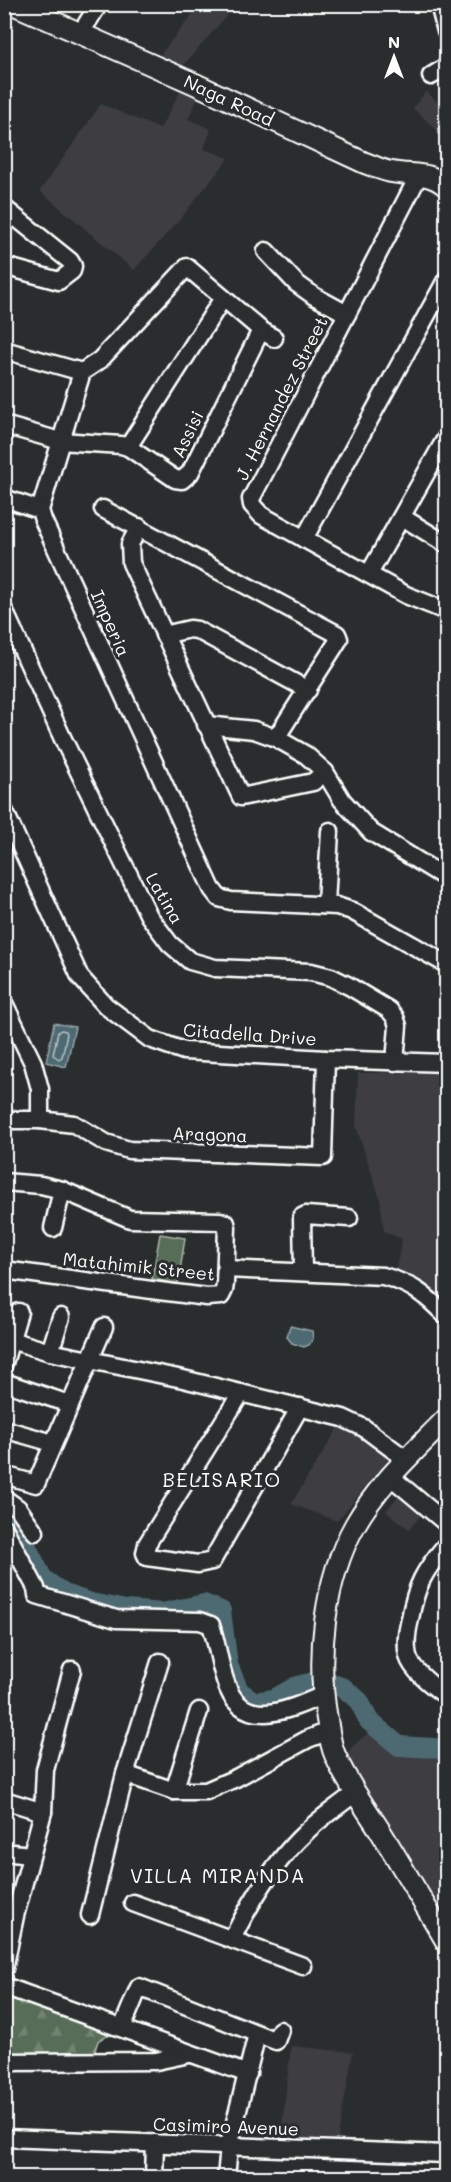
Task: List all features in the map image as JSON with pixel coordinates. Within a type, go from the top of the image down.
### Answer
[{"type":"main road","name":"Naga Road","points":[[13,4],[193,83],[365,163],[393,173],[438,178],[447,186]]},
{"type":"main road","points":[[447,1419],[391,1477],[369,1503],[354,1526],[343,1550],[329,1599],[324,1627],[322,1667],[323,1693],[334,1752],[346,1778],[447,1941]]},
{"type":"street","points":[[80,34],[99,4]]},
{"type":"street","points":[[439,4],[447,31]]},
{"type":"street","points":[[431,76],[447,67]]},
{"type":"street","name":"J. Hernandez Street","points":[[419,175],[251,499],[252,505],[261,515],[406,595],[447,611]]},
{"type":"street","points":[[4,208],[70,261],[73,266],[72,271],[59,281],[4,266]]},
{"type":"street","points":[[266,251],[296,283],[347,314]]},
{"type":"street","points":[[4,498],[40,510],[82,372],[100,360],[187,267],[223,298],[128,447]]},
{"type":"street","points":[[304,539],[447,280]]},
{"type":"street","name":"Assisi","points":[[4,425],[60,441],[128,447],[178,480],[182,480],[188,476],[268,334],[223,298]]},
{"type":"street","points":[[4,350],[82,372]]},
{"type":"street","points":[[369,574],[447,438]]},
{"type":"street","points":[[103,509],[339,636],[308,690],[276,738]]},
{"type":"street","name":"Imperia","points":[[40,510],[139,733],[212,889],[219,898],[231,901],[326,904],[352,912],[447,964]]},
{"type":"street","points":[[402,517],[447,544]]},
{"type":"street","points":[[139,527],[130,544],[130,563],[241,797],[313,782],[325,772]]},
{"type":"street","name":"Latina","points":[[4,609],[63,739],[149,916],[170,944],[190,961],[215,968],[311,972],[331,977],[349,986],[389,1010],[395,1017],[398,1026],[395,1062]]},
{"type":"street","points":[[164,635],[190,629],[198,630],[308,690]]},
{"type":"street","points":[[206,725],[254,730],[276,738],[306,755],[325,772],[342,800],[371,832],[447,879]]},
{"type":"street","name":"Citadella Drive","points":[[4,810],[80,977],[106,1006],[150,1039],[184,1051],[447,1063]]},
{"type":"street","points":[[326,904],[330,831]]},
{"type":"street","points":[[4,1003],[33,1063],[40,1089],[39,1120]]},
{"type":"street","name":"Aragona","points":[[4,1119],[75,1124],[106,1143],[129,1150],[323,1157],[326,1059]]},
{"type":"street","name":"Matahimik Street","points":[[4,1270],[159,1292],[221,1296],[224,1290],[226,1269],[227,1227],[224,1222],[130,1219],[62,1190],[41,1185],[5,1187]]},
{"type":"street","points":[[53,1228],[62,1190]]},
{"type":"street","points":[[303,1272],[302,1217],[306,1215],[349,1218]]},
{"type":"street","points":[[226,1269],[383,1276],[399,1280],[429,1298],[447,1316]]},
{"type":"street","points":[[4,1363],[8,1339],[20,1312]]},
{"type":"street","points":[[50,1352],[61,1317]]},
{"type":"street","points":[[4,1475],[36,1484],[104,1327]]},
{"type":"street","points":[[8,1339],[50,1352],[183,1379],[343,1418],[353,1422],[407,1460]]},
{"type":"street","points":[[4,1382],[69,1404]]},
{"type":"street","points":[[241,1393],[147,1545],[145,1553],[152,1559],[198,1564],[212,1561],[300,1407]]},
{"type":"street","points":[[4,1429],[53,1443]]},
{"type":"street","points":[[391,1477],[447,1523]]},
{"type":"street","points":[[4,1498],[18,1508],[35,1532]]},
{"type":"street","points":[[4,1528],[36,1588],[37,1595],[116,1619],[201,1621],[211,1625],[225,1681],[232,1697],[242,1709],[261,1713],[278,1713],[323,1693]]},
{"type":"street","points":[[447,1545],[430,1564],[416,1588],[407,1635],[408,1657],[418,1671],[447,1696]]},
{"type":"street","points":[[90,1915],[125,1773],[160,1662]]},
{"type":"street","points":[[4,1969],[10,1916],[43,1812],[45,1770],[72,1670]]},
{"type":"street","points":[[174,1791],[199,1711]]},
{"type":"street","points":[[125,1773],[174,1791],[206,1791],[236,1778],[308,1739],[329,1731]]},
{"type":"street","points":[[232,1939],[245,1911],[287,1852],[306,1832],[356,1792]]},
{"type":"street","points":[[4,1800],[43,1812]]},
{"type":"street","points":[[4,1852],[30,1855]]},
{"type":"street","points":[[133,1903],[303,1966]]},
{"type":"street","points":[[4,1986],[248,2074]]},
{"type":"street","points":[[122,2028],[139,1987],[276,2041],[280,2030]]},
{"type":"street","points":[[226,2178],[229,2146],[257,2034]]},
{"type":"street","points":[[4,2062],[156,2061],[189,2053]]},
{"type":"street","name":"Casimiro Avenue","points":[[4,2138],[447,2154]]},
{"type":"street","points":[[154,2178],[155,2143]]},
{"type":"shaded area","points":[[201,4],[236,5],[183,66],[160,55]]},
{"type":"shaded area","points":[[181,90],[198,98],[188,119],[211,129],[204,149],[229,158],[180,219],[134,270],[40,191],[101,104],[160,129]]},
{"type":"shaded area","points":[[426,91],[446,110],[446,139],[413,108]]},
{"type":"shaded area","points":[[358,1073],[446,1073],[446,1303],[423,1284],[395,1273],[402,1239],[384,1231],[380,1198],[356,1126]]},
{"type":"shaded area","points":[[341,1423],[390,1457],[337,1521],[291,1504]]},
{"type":"shaded area","points":[[399,1495],[423,1513],[409,1529],[386,1511]]},
{"type":"shaded area","points":[[370,1731],[394,1752],[446,1761],[446,1921],[347,1758],[351,1748]]},
{"type":"shaded area","points":[[291,2046],[353,2052],[337,2143],[280,2143]]},
{"type":"green space","points":[[160,1234],[185,1238],[178,1284],[152,1279]]},
{"type":"green space","points":[[5,1990],[122,2037],[107,2035],[98,2041],[95,2050],[100,2058],[5,2055]]},
{"type":"water","points":[[54,1023],[75,1027],[66,1067],[46,1062]]},
{"type":"water","points":[[290,1326],[312,1331],[313,1339],[309,1345],[304,1347],[292,1343],[287,1337]]},
{"type":"waterway","points":[[4,1511],[17,1528],[43,1579],[64,1594],[91,1603],[126,1610],[162,1613],[204,1604],[221,1611],[228,1665],[239,1691],[255,1702],[274,1699],[297,1686],[328,1682],[344,1688],[359,1701],[369,1721],[399,1746],[446,1751]]},
{"type":"district","name":"BELISARIO","points":[[222,1479]]},
{"type":"district","name":"VILLA MIRANDA","points":[[218,1875]]}]
